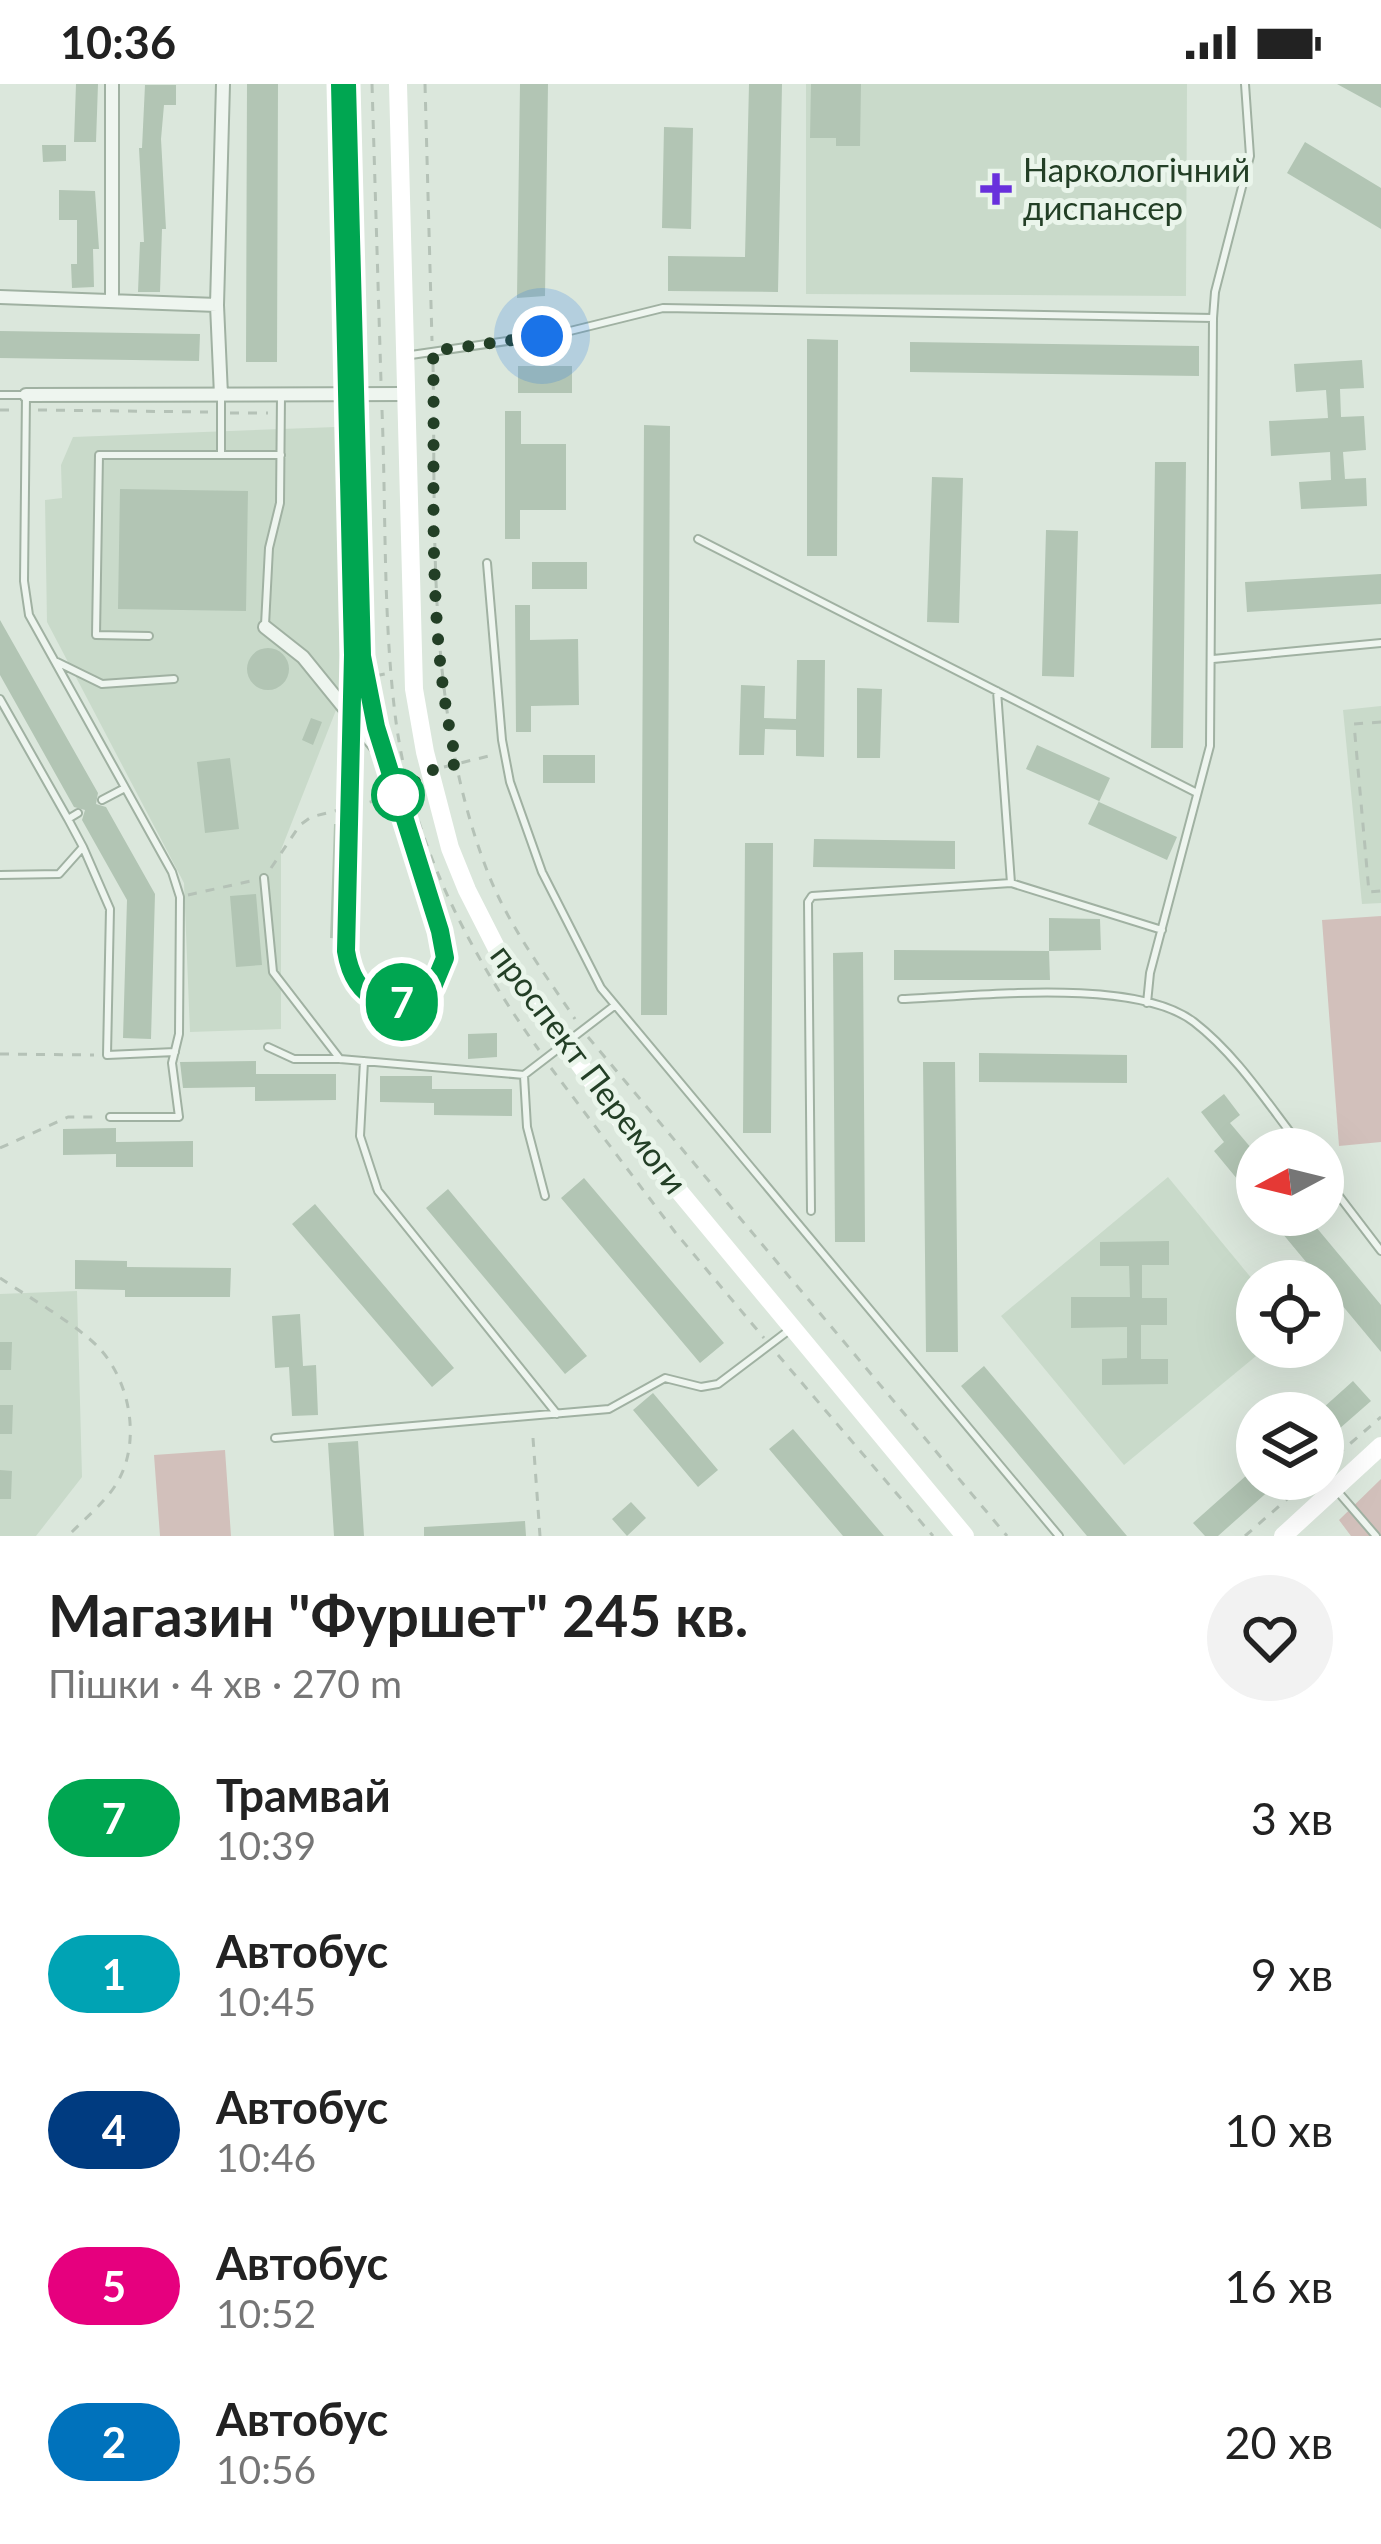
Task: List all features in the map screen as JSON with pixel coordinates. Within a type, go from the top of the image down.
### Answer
[{"type":"main road","name":"проспект Перемоги","points":[[398,84],[412,657],[429,771],[466,890],[499,953],[564,1046],[790,1329],[965,1536]]},
{"type":"main road","points":[[1344,1481],[1381,1447]]},
{"type":"main road","points":[[1283,1536],[1323,1500]]},
{"type":"street","points":[[112,84],[112,300]]},
{"type":"street","points":[[221,395],[223,84]]},
{"type":"street","points":[[0,297],[218,305]]},
{"type":"street","points":[[26,402],[406,394]]},
{"type":"street","points":[[265,627],[303,657],[388,763]]},
{"type":"lane","points":[[1147,1004],[1150,973],[1210,746],[1213,318],[1215,292],[1250,156],[1245,84]]},
{"type":"lane","points":[[406,355],[562,333],[663,308],[1213,318]]},
{"type":"lane","points":[[0,395],[26,402],[25,599],[53,660],[172,872],[180,897],[179,1034],[173,1083],[179,1117],[110,1117]]},
{"type":"lane","points":[[221,395],[221,455]]},
{"type":"lane","points":[[265,627],[268,548],[280,503],[281,396]]},
{"type":"lane","points":[[149,636],[96,635],[99,455],[281,455]]},
{"type":"lane","points":[[698,539],[1199,794]]},
{"type":"lane","points":[[487,563],[504,752],[542,872],[590,969],[614,1006],[1059,1536]]},
{"type":"lane","points":[[1213,659],[1381,643]]},
{"type":"lane","points":[[53,660],[102,684],[174,679]]},
{"type":"lane","points":[[998,692],[1011,883]]},
{"type":"lane","points":[[0,699],[68,818],[110,909],[107,1055],[175,1052]]},
{"type":"lane","points":[[102,800],[123,788]]},
{"type":"lane","points":[[68,818],[78,813]]},
{"type":"lane","points":[[0,875],[59,874],[83,847]]},
{"type":"lane","points":[[264,878],[273,973],[340,1059]]},
{"type":"lane","points":[[811,1211],[812,896],[1011,883],[1162,930]]},
{"type":"lane","points":[[902,999],[1117,993],[1191,1019],[1230,1057],[1286,1128]]},
{"type":"lane","points":[[268,1047],[294,1059],[524,1075],[614,1006]]},
{"type":"lane","points":[[364,1061],[360,1136],[378,1191],[557,1414]]},
{"type":"lane","points":[[524,1075],[527,1127],[545,1196]]},
{"type":"lane","points":[[1344,1203],[1381,1251]]},
{"type":"lane","points":[[275,1438],[619,1406],[665,1378],[701,1387],[718,1384],[790,1329]]},
{"type":"lane","points":[[1344,1498],[1376,1536]]},
{"type":"path","points":[[425,84],[438,620],[446,709],[457,764],[491,880],[510,920],[583,1031],[1007,1536]]},
{"type":"path","points":[[0,410],[26,402],[281,413]]},
{"type":"path","points":[[334,698],[353,680],[392,673]]},
{"type":"path","points":[[1381,722],[1354,724],[1369,892],[1381,891]]},
{"type":"path","points":[[180,897],[264,878],[300,825],[311,818],[398,795],[429,771],[504,752]]},
{"type":"path","points":[[0,1054],[107,1055]]},
{"type":"path","points":[[0,1148],[68,1117],[110,1117]]},
{"type":"path","points":[[0,1278],[99,1347],[119,1377],[128,1406],[128,1459],[117,1484],[68,1536]]},
{"type":"path","points":[[1344,1449],[1381,1417]]},
{"type":"path","points":[[533,1438],[540,1536]]},
{"type":"path","points":[[1245,1536],[1286,1500]]},
{"type":"shaded area","name":"Наркологічний диспансер","points":[[806,84],[1187,84],[1186,296],[806,294]]},
{"type":"shaded area","points":[[336,427],[340,700],[281,850],[281,1029],[190,1032],[184,883],[47,622],[45,500],[62,498],[61,465],[73,437]]},
{"type":"shaded area","points":[[1381,706],[1381,903],[1362,904],[1343,710]]},
{"type":"shaded area","points":[[1381,916],[1381,1142],[1344,1146],[1344,1128],[1338,1128],[1322,920]]},
{"type":"shaded area","points":[[1168,1177],[1236,1260],[1236,1368],[1242,1368],[1124,1465],[1001,1316]]},
{"type":"shaded area","points":[[77,1291],[82,1477],[36,1536],[0,1536],[0,1294]]},
{"type":"shaded area","points":[[225,1450],[231,1536],[160,1536],[154,1455]]},
{"type":"shaded area","points":[[1381,1479],[1381,1536],[1351,1536],[1339,1520]]},
{"type":"building","points":[[76,84],[98,84],[96,142],[74,142]]},
{"type":"building","points":[[247,84],[278,84],[277,362],[246,362]]},
{"type":"building","points":[[520,84],[548,84],[545,296],[517,298]]},
{"type":"building","points":[[749,84],[782,84],[778,292],[668,291],[668,256],[745,257]]},
{"type":"building","points":[[811,84],[861,84],[860,146],[836,146],[836,138],[810,138]]},
{"type":"building","points":[[1337,84],[1381,84],[1381,108]]},
{"type":"building","points":[[145,85],[176,85],[176,105],[164,105],[161,139],[166,229],[162,229],[160,292],[138,292],[140,242],[144,242],[139,148]]},
{"type":"building","points":[[664,127],[693,128],[691,229],[662,228]]},
{"type":"building","points":[[1305,142],[1381,188],[1381,229],[1287,173]]},
{"type":"building","points":[[42,145],[66,145],[66,161],[43,162]]},
{"type":"building","points":[[59,190],[95,191],[99,249],[93,249],[94,287],[72,288],[77,220],[59,220]]},
{"type":"building","points":[[0,331],[200,334],[199,361],[0,358]]},
{"type":"building","points":[[807,339],[838,340],[837,556],[807,556]]},
{"type":"building","points":[[910,342],[1199,346],[1199,376],[910,372]]},
{"type":"building","points":[[1362,360],[1364,388],[1340,389],[1341,417],[1364,416],[1366,450],[1343,452],[1345,479],[1366,478],[1367,506],[1301,509],[1299,482],[1331,480],[1330,452],[1271,456],[1269,421],[1328,418],[1326,390],[1296,392],[1294,364]]},
{"type":"building","points":[[518,366],[572,366],[572,393],[518,393]]},
{"type":"building","points":[[505,411],[521,411],[521,444],[566,444],[566,510],[520,510],[520,539],[505,539]]},
{"type":"building","points":[[644,425],[670,426],[667,1015],[641,1015]]},
{"type":"building","points":[[1155,462],[1186,462],[1183,748],[1151,748]]},
{"type":"building","points":[[932,477],[963,478],[959,623],[927,622]]},
{"type":"building","points":[[120,489],[248,491],[246,611],[118,609]]},
{"type":"building","points":[[1046,530],[1078,531],[1074,677],[1042,676]]},
{"type":"building","points":[[532,562],[587,562],[587,589],[532,589]]},
{"type":"building","points":[[1381,574],[1381,604],[1247,612],[1245,582]]},
{"type":"building","points":[[515,605],[530,605],[530,640],[578,639],[579,705],[531,706],[531,732],[516,732]]},
{"type":"building","points":[[0,620],[98,793],[96,804],[106,807],[155,894],[151,1039],[123,1038],[127,900],[82,820],[85,810],[74,807],[0,675]]},
{"type":"building","points":[[268,648],[283,654],[289,669],[283,684],[268,690],[253,684],[247,669],[253,654]]},
{"type":"building","points":[[797,660],[825,660],[824,757],[796,756],[796,730],[765,729],[764,755],[739,755],[741,685],[765,686],[764,718],[796,719]]},
{"type":"building","points":[[857,688],[882,689],[880,758],[857,758]]},
{"type":"building","points":[[311,718],[322,722],[313,745],[302,740]]},
{"type":"building","points":[[1037,745],[1110,778],[1099,802],[1177,837],[1167,860],[1088,824],[1099,801],[1026,769]]},
{"type":"building","points":[[543,755],[595,755],[595,783],[543,783]]},
{"type":"building","points":[[230,758],[239,829],[205,833],[197,762]]},
{"type":"building","points":[[334,824],[346,824],[343,939],[330,938]]},
{"type":"building","points":[[814,839],[955,841],[955,869],[813,867]]},
{"type":"building","points":[[745,843],[773,843],[771,1133],[743,1133]]},
{"type":"building","points":[[256,894],[262,965],[236,967],[230,896]]},
{"type":"building","points":[[1049,918],[1100,919],[1101,950],[1049,951]]},
{"type":"building","points":[[894,950],[1049,951],[1050,980],[894,980]]},
{"type":"building","points":[[863,952],[865,1242],[835,1242],[833,953]]},
{"type":"building","points":[[497,1033],[497,1057],[468,1059],[468,1034]]},
{"type":"building","points":[[979,1053],[1127,1055],[1127,1083],[979,1082]]},
{"type":"building","points":[[256,1061],[256,1074],[336,1074],[336,1100],[255,1101],[255,1087],[183,1088],[180,1062]]},
{"type":"building","points":[[923,1062],[955,1062],[958,1352],[926,1352]]},
{"type":"building","points":[[380,1076],[432,1076],[432,1089],[512,1089],[512,1116],[434,1115],[434,1103],[380,1102]]},
{"type":"building","points":[[1224,1094],[1240,1115],[1230,1123],[1236,1130],[1236,1178],[1214,1151],[1224,1142],[1201,1112]]},
{"type":"building","points":[[116,1128],[116,1142],[193,1141],[193,1167],[116,1167],[116,1154],[63,1155],[63,1129]]},
{"type":"building","points":[[584,1178],[724,1343],[700,1363],[561,1198]]},
{"type":"building","points":[[448,1189],[587,1356],[565,1374],[426,1208]]},
{"type":"building","points":[[315,1204],[454,1368],[432,1387],[292,1224]]},
{"type":"building","points":[[1284,1236],[1324,1236],[1344,1260],[1304,1260]]},
{"type":"building","points":[[1169,1241],[1169,1265],[1142,1265],[1142,1298],[1167,1298],[1167,1325],[1141,1325],[1141,1359],[1168,1359],[1168,1384],[1102,1385],[1102,1359],[1127,1358],[1127,1327],[1071,1328],[1071,1297],[1130,1297],[1129,1266],[1100,1266],[1100,1242]]},
{"type":"building","points":[[75,1260],[127,1261],[127,1267],[231,1268],[230,1297],[125,1297],[125,1290],[75,1289]]},
{"type":"building","points":[[1344,1261],[1381,1305],[1381,1352],[1344,1308]]},
{"type":"building","points":[[300,1314],[303,1366],[316,1365],[318,1415],[292,1416],[289,1367],[275,1368],[272,1316]]},
{"type":"building","points":[[0,1342],[12,1342],[11,1370],[0,1370]]},
{"type":"building","points":[[984,1366],[1127,1536],[1087,1536],[961,1386]]},
{"type":"building","points":[[1353,1381],[1371,1401],[1344,1425],[1344,1392]]},
{"type":"building","points":[[653,1393],[718,1470],[698,1487],[633,1410]]},
{"type":"building","points":[[0,1405],[13,1405],[12,1434],[0,1434]]},
{"type":"building","points":[[793,1429],[884,1536],[843,1536],[769,1449]]},
{"type":"building","points":[[358,1441],[364,1536],[334,1536],[328,1443]]},
{"type":"building","points":[[0,1470],[12,1471],[11,1499],[0,1499]]},
{"type":"building","points":[[1236,1485],[1236,1500],[1258,1500],[1218,1536],[1205,1536],[1193,1523]]},
{"type":"building","points":[[631,1502],[646,1518],[627,1536],[612,1519]]},
{"type":"building","points":[[525,1521],[526,1536],[424,1536],[424,1527]]},
{"type":"tram line","points":[[340,84],[353,655],[346,951],[357,982],[377,999],[389,1002],[418,996],[433,987],[445,958],[441,931],[376,727],[362,656],[347,84]]},
{"type":"tram line","name":"7","points":[[340,84],[353,655],[346,951],[359,988],[377,1000],[403,1002],[433,987],[445,958],[376,727],[362,656],[347,84]]},
{"type":"place","name":"Наркологічний диспансер","points":[[996,189]]},
{"type":"route","points":[[398,795],[429,771],[457,764],[446,709],[438,620],[433,351],[542,336]]}]
